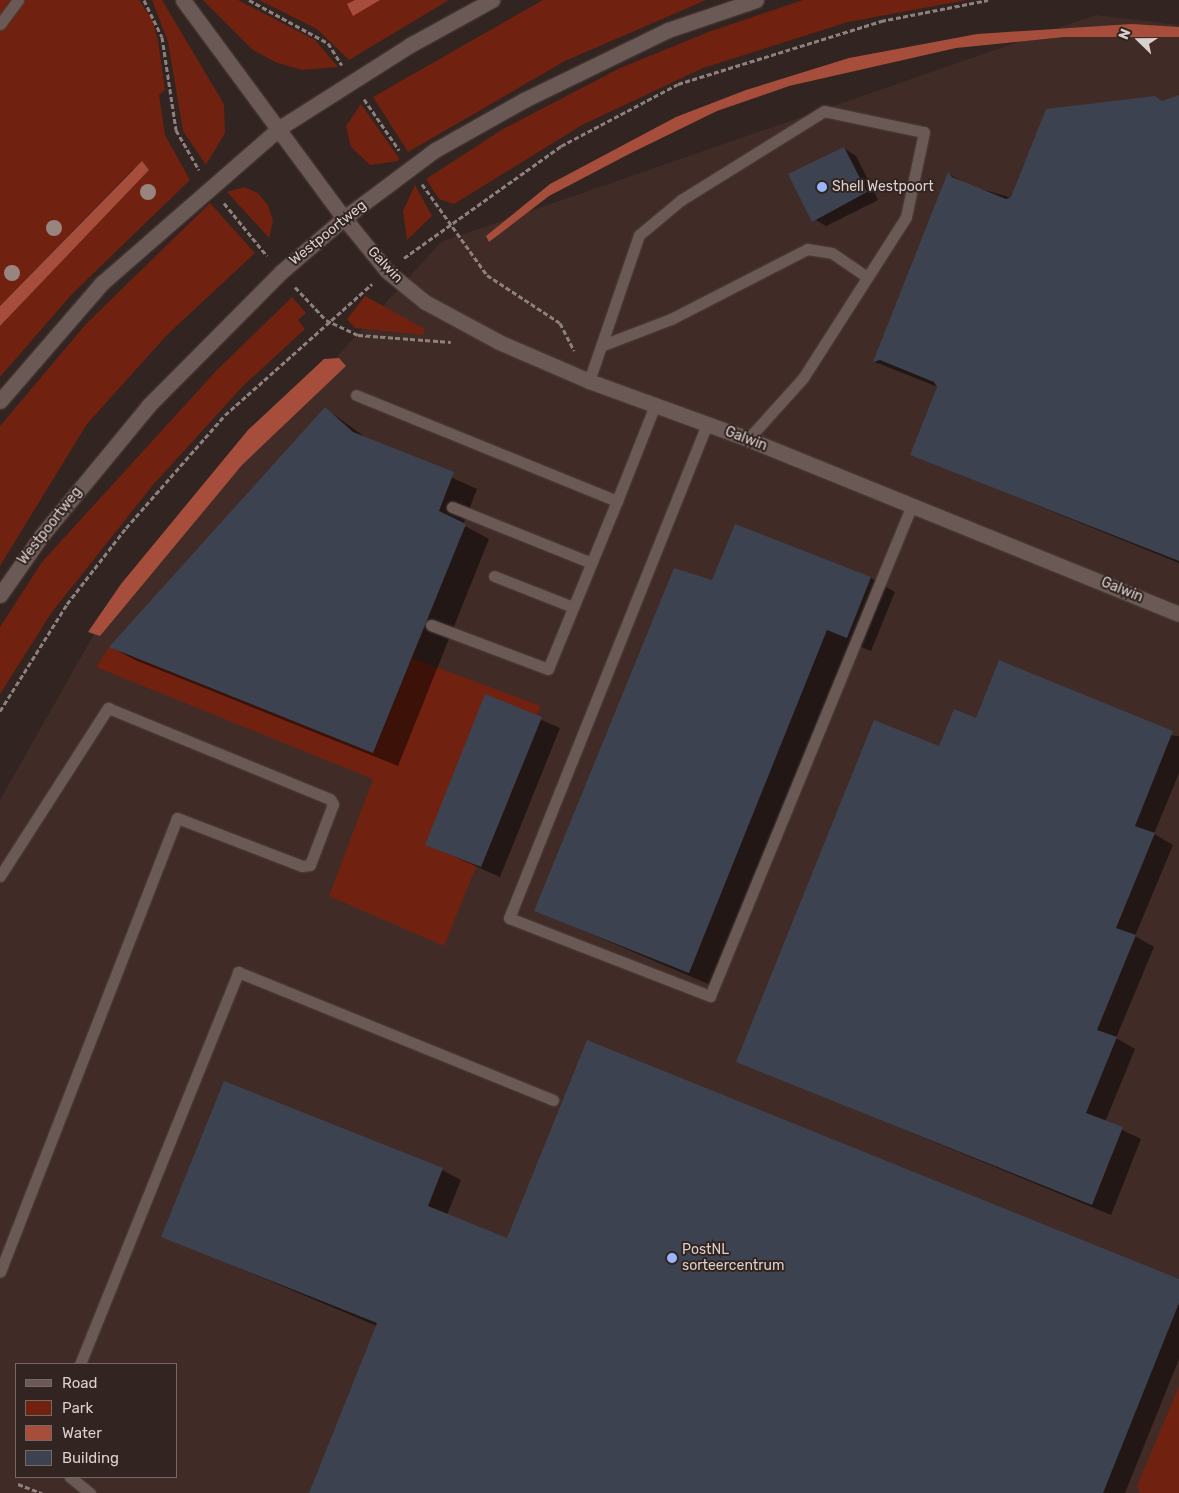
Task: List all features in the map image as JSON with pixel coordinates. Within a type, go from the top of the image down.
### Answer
[{"type":"main road","points":[[183,0],[281,126]]},
{"type":"main road","points":[[0,401],[102,283],[281,126],[410,45],[492,0]]},
{"type":"main road","name":"Westpoortweg","points":[[0,595],[42,535],[149,405],[281,272],[344,218],[435,150],[524,100],[668,30],[756,0]]},
{"type":"main road","name":"Galwin","points":[[281,126],[344,218],[388,271],[425,302],[499,342],[589,381],[748,439],[1179,614]]},
{"type":"lane","points":[[0,24],[18,0]]},
{"type":"lane","points":[[589,381],[604,345],[639,234],[681,200],[824,111],[924,132],[906,217],[803,378],[748,439]]},
{"type":"lane","points":[[604,345],[671,319],[807,249],[832,253],[867,277]]},
{"type":"lane","points":[[356,395],[617,501]]},
{"type":"lane","points":[[431,625],[541,669],[548,668],[655,405]]},
{"type":"lane","points":[[707,424],[509,918],[710,996],[912,505]]},
{"type":"lane","points":[[452,507],[591,563]]},
{"type":"lane","points":[[494,576],[573,607]]},
{"type":"lane","points":[[0,876],[108,708],[333,804],[310,865],[302,866],[177,818],[0,1272]]},
{"type":"lane","points":[[80,1363],[238,972],[553,1100]]},
{"type":"lane","points":[[71,1478],[90,1493]]},
{"type":"path","points":[[144,0],[162,37],[170,90]]},
{"type":"path","points":[[0,710],[67,604],[126,528],[225,415],[326,320],[447,224],[561,146],[678,84],[881,21],[988,0]]},
{"type":"path","points":[[18,1484],[42,1493]]},
{"type":"shaded area","points":[[1096,15],[1179,25],[1179,1493],[0,1493],[0,800],[110,606],[441,242]]},
{"type":"green space","points":[[0,0],[139,0],[152,19],[158,40],[165,90],[159,95],[165,135],[190,180],[72,294],[0,377],[0,326],[149,170],[133,169],[0,306]]},
{"type":"green space","points":[[152,0],[162,0],[224,104],[225,133],[206,165],[183,131],[168,42]]},
{"type":"green space","points":[[203,0],[238,0],[315,40],[338,67],[302,70],[275,62],[253,50]]},
{"type":"green space","points":[[259,0],[449,0],[349,60],[317,29]]},
{"type":"green space","points":[[543,0],[706,0],[565,61],[408,152],[373,97]]},
{"type":"green space","points":[[803,0],[967,0],[848,22],[703,68],[582,125],[454,204],[439,199],[426,179],[503,129],[620,68],[711,31]]},
{"type":"green space","points":[[361,104],[399,158],[398,161],[370,165],[351,147],[346,126]]},
{"type":"green space","points":[[415,185],[432,216],[407,240],[403,211]]},
{"type":"green space","points":[[244,187],[258,193],[268,205],[273,221],[269,238],[227,192]]},
{"type":"green space","points":[[210,203],[255,253],[167,335],[87,424],[0,566],[0,426],[86,324]]},
{"type":"green space","points":[[365,296],[425,329],[423,335],[355,328],[347,319]]},
{"type":"green space","points":[[292,297],[306,313],[298,320],[305,329],[243,386],[153,485],[52,612],[0,694],[0,627],[42,562],[216,371]]},
{"type":"green space","points":[[109,647],[373,753],[412,658],[541,706],[444,946],[329,896],[373,779],[96,667]]},
{"type":"green space","points":[[1179,1386],[1179,1493],[1140,1493],[1137,1486]]},
{"type":"water","points":[[355,0],[380,0],[353,16],[347,4]]},
{"type":"water","points":[[1132,24],[1179,27],[1179,37],[1064,37],[956,48],[789,86],[717,111],[631,153],[549,196],[489,242],[486,236],[550,184],[676,117],[746,90],[849,58],[977,34]]},
{"type":"water","points":[[142,161],[149,170],[0,326],[0,306]]},
{"type":"water","points":[[339,358],[346,366],[242,465],[100,636],[88,632],[121,584],[248,430],[324,359]]},
{"type":"building","points":[[1179,95],[1179,561],[910,455],[937,387],[934,382],[880,360],[873,362],[948,172],[952,177],[1006,199],[1011,197],[1046,109],[1155,96],[1162,101]]},
{"type":"building","points":[[844,147],[867,192],[812,222],[788,174]]},
{"type":"building","points":[[325,407],[353,432],[454,472],[439,511],[466,524],[373,753],[109,647]]},
{"type":"building","points":[[735,524],[871,577],[847,638],[827,630],[689,973],[534,911],[674,568],[712,580]]},
{"type":"building","points":[[999,660],[1173,731],[1135,826],[1155,833],[1116,928],[1136,935],[1097,1030],[1117,1037],[1086,1113],[1123,1127],[1092,1205],[736,1062],[874,720],[939,746],[954,709],[976,718]]},
{"type":"building","points":[[485,694],[542,717],[481,867],[425,845]]},
{"type":"building","name":"PostNL sorteercentrum","points":[[587,1040],[1179,1279],[1179,1303],[1103,1493],[309,1493],[377,1323],[161,1237],[224,1081],[443,1168],[428,1206],[507,1238]]},
{"type":"place","name":"Shell Westpoort","points":[[822,187]]},
{"type":"place","name":"PostNL sorteercentrum","points":[[672,1258]]}]
